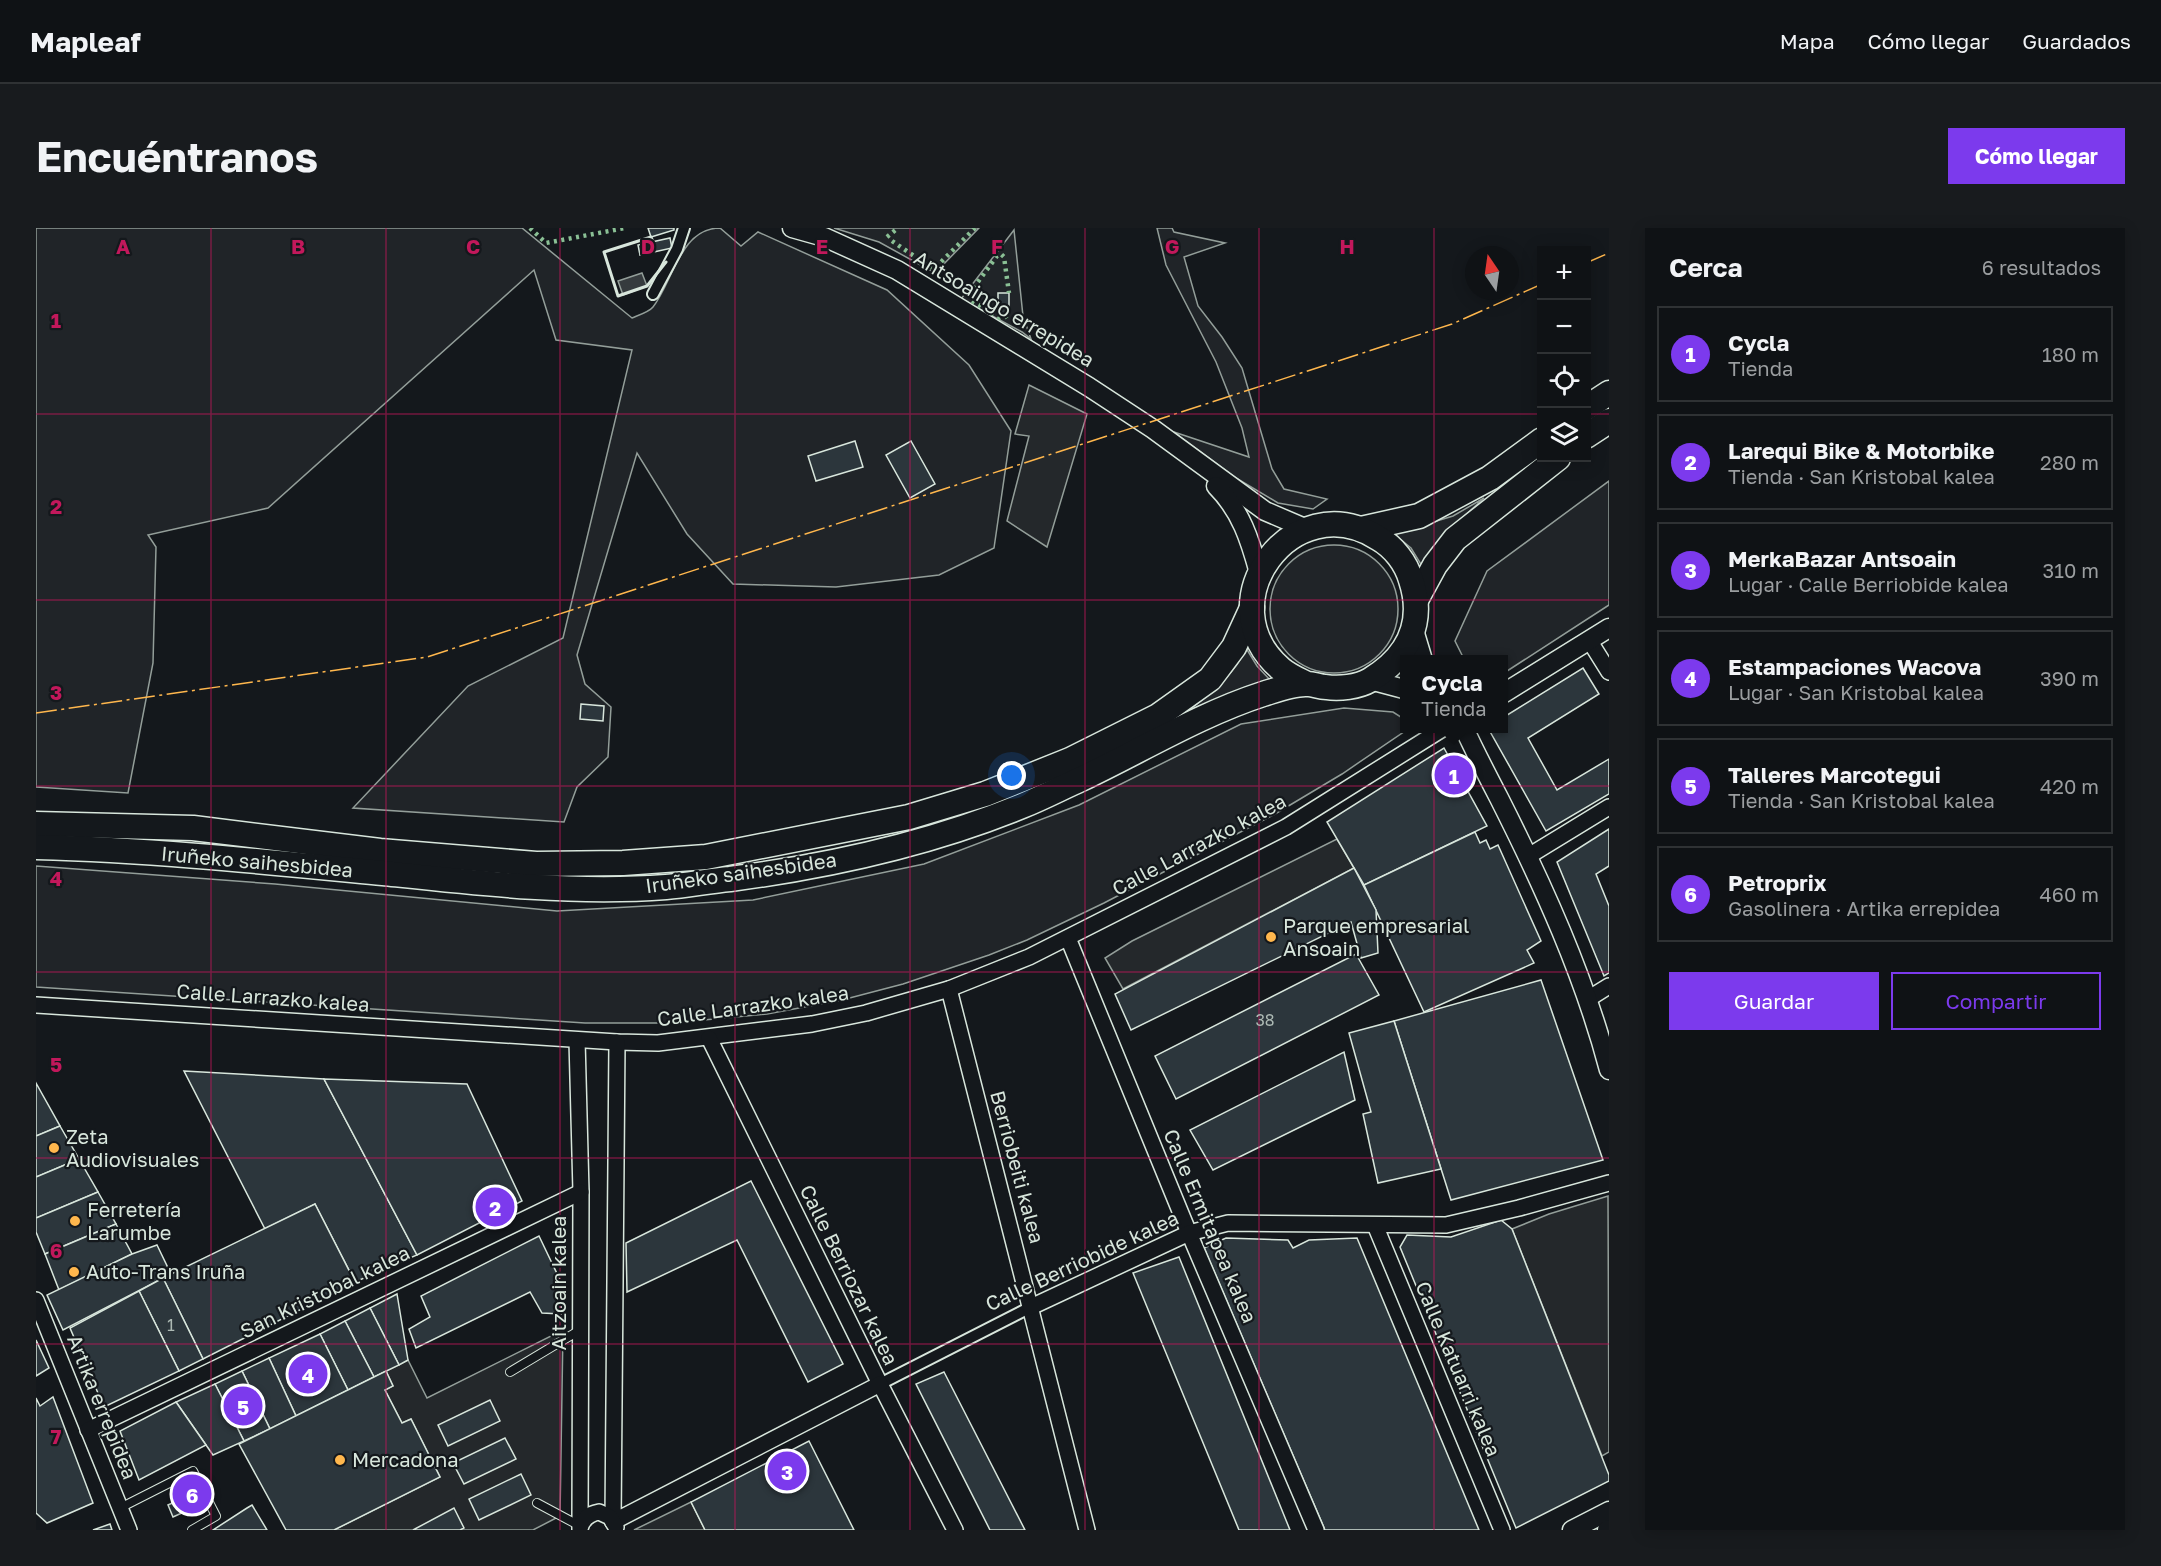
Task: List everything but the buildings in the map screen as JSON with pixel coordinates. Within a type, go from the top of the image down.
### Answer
[{"type":"highway","points":[[1591,405],[1609,393]]},
{"type":"highway","points":[[1591,433],[1609,421]]},
{"type":"highway","points":[[1361,529],[1428,512],[1490,478],[1537,444]]},
{"type":"highway","points":[[1417,598],[1435,565],[1455,538],[1553,462]]},
{"type":"highway","points":[[1325,525],[1343,525],[1361,529],[1382,539],[1399,555],[1410,574],[1417,598],[1414,630],[1406,647],[1370,680],[1360,685],[1332,689],[1305,683],[1283,671],[1266,654],[1256,632],[1252,608],[1259,573],[1267,558],[1278,546],[1307,529],[1325,525]]},
{"type":"highway","name":"Iruñeko saihesbidea","points":[[36,824],[193,828],[380,851],[536,864],[623,863],[717,855],[909,817],[985,794],[1070,760],[1158,716],[1210,679],[1234,647],[1252,608]]},
{"type":"highway","name":"Iruñeko saihesbidea","points":[[36,847],[211,856],[506,886],[666,887],[799,870],[916,843],[1011,810],[1130,756],[1224,708],[1305,683]]},
{"type":"street","points":[[653,294],[677,249],[684,228]]},
{"type":"street","name":"Antsoaingo errepidea","points":[[792,228],[824,237],[897,270],[1089,387],[1265,511],[1307,529]]},
{"type":"street","name":"Antsoaingo errepidea","points":[[1181,451],[1229,499],[1244,524],[1259,573]]},
{"type":"street","points":[[1508,690],[1609,628]]},
{"type":"street","points":[[1414,630],[1422,655]]},
{"type":"street","points":[[1589,640],[1609,672]]},
{"type":"street","points":[[1370,680],[1400,688]]},
{"type":"street","name":"Calle Larrazko kalea","points":[[36,1005],[617,1042],[709,1038],[812,1024],[866,1013],[949,989],[1029,957],[1286,827],[1438,733]]},
{"type":"street","points":[[1467,736],[1560,927],[1597,1023],[1609,1070]]},
{"type":"street","points":[[1527,857],[1609,807]]},
{"type":"street","name":"Calle Ermitapea kalea","points":[[1068,938],[1189,1233],[1316,1530]]},
{"type":"street","points":[[1588,999],[1609,986]]},
{"type":"street","name":"Berriobeiti kalea","points":[[949,989],[1087,1530]]},
{"type":"street","name":"Calle Berriozar kalea","points":[[709,1038],[955,1530]]},
{"type":"street","name":"Aitzoain kalea","points":[[577,1040],[580,1192],[580,1528]]},
{"type":"street","points":[[615,1526],[617,1042]]},
{"type":"street","name":"Calle Berriobide kalea","points":[[615,1526],[880,1384],[1031,1307],[1189,1233],[1228,1223],[1446,1225],[1609,1183]]},
{"type":"street","name":"San Kristobal kalea","points":[[88,1431],[580,1192]]},
{"type":"street","name":"Calle Katuarri kalea","points":[[1375,1225],[1502,1530]]},
{"type":"street","name":"Artika errepidea","points":[[36,1300],[129,1530]]},
{"type":"street","points":[[1572,1530],[1609,1511]]},
{"type":"street","points":[[580,1528],[587,1516],[598,1512],[604,1514],[615,1526]]},
{"type":"lane","points":[[510,1372],[580,1330]]},
{"type":"lane","points":[[120,1508],[193,1471],[216,1516],[192,1530]]},
{"type":"lane","points":[[537,1503],[580,1528]]},
{"type":"shaded area","points":[[36,228],[522,228],[632,318],[653,307],[686,246],[695,237],[706,230],[720,228],[741,246],[758,232],[887,290],[969,365],[1011,431],[994,548],[939,575],[836,587],[733,584],[687,534],[637,453],[577,655],[585,684],[611,707],[608,757],[577,787],[564,822],[353,808],[468,686],[563,638],[632,350],[556,340],[534,270],[268,508],[148,535],[156,547],[153,663],[128,793],[36,787]]},
{"type":"shaded area","points":[[834,228],[979,228],[935,273],[879,242]]},
{"type":"shaded area","points":[[1157,228],[1172,228],[1174,232],[1225,243],[1184,257],[1198,306],[1242,368],[1272,469],[1284,489],[1327,499],[1313,509],[1278,503],[1236,478],[1174,432],[1249,457],[1242,428],[1216,362],[1166,265]]},
{"type":"shaded area","points":[[1014,230],[1023,316],[1031,339],[961,299]]},
{"type":"shaded area","points":[[642,273],[647,286],[623,295],[618,281]]},
{"type":"shaded area","points":[[1029,385],[1087,414],[1047,547],[1007,521],[1029,436],[1015,434]]},
{"type":"shaded area","points":[[1609,481],[1609,605],[1508,670],[1508,655],[1462,655],[1455,641],[1487,571]]},
{"type":"shaded area","points":[[1484,498],[1459,521],[1422,566],[1411,548],[1394,534],[1453,516]]},
{"type":"shaded area","points":[[1334,545],[1358,550],[1379,564],[1393,585],[1398,609],[1393,633],[1379,654],[1358,668],[1334,673],[1310,668],[1289,654],[1275,633],[1270,609],[1275,585],[1289,564],[1310,550]]},
{"type":"shaded area","points":[[1246,648],[1257,666],[1272,682],[1187,712],[1236,667]]},
{"type":"shaded area","points":[[1344,708],[1393,712],[1400,716],[1400,733],[1402,733],[1342,774],[1275,814],[1104,903],[1027,940],[903,984],[842,1000],[767,1014],[672,1023],[585,1023],[36,987],[36,866],[275,884],[557,911],[753,900],[924,864],[1079,805],[1241,724]]},
{"type":"shaded area","points":[[1337,839],[1354,868],[1123,989],[1105,958],[1132,941]]},
{"type":"shaded area","points":[[1608,1196],[1609,1452],[1602,1456],[1512,1229],[1549,1214]]},
{"type":"shaded area","points":[[563,1330],[560,1516],[533,1530],[334,1530],[440,1477],[411,1419],[402,1423],[385,1390],[393,1386],[386,1371],[408,1360],[427,1398]]},
{"type":"shaded area","points":[[691,1502],[705,1530],[634,1530]]},
{"type":"hedge","points":[[530,228],[546,243],[625,228]]},
{"type":"hedge","points":[[887,237],[898,228]]},
{"type":"hedge","points":[[892,241],[930,267],[935,268],[975,228]]},
{"type":"hedge","points":[[969,294],[997,256],[1001,254],[1004,257],[1009,293]]},
{"type":"hedge","points":[[972,301],[1000,318],[1009,314]]},
{"type":"wall","points":[[653,242],[651,237],[604,252],[618,296],[647,286],[666,262]]},
{"type":"power","points":[[1591,261],[1609,253]]},
{"type":"power","points":[[36,713],[427,657],[1452,324],[1537,286]]},
{"type":"place","name":"Cycla","points":[[1454,775]]},
{"type":"place","name":"Parque empresarial Ansoain","points":[[1271,937]]},
{"type":"place","name":"Zeta Audiovisuales","points":[[54,1148]]},
{"type":"place","name":"Larequi Bike & Motorbike","points":[[495,1207]]},
{"type":"place","name":"Ferretería Larumbe","points":[[75,1221]]},
{"type":"place","name":"Auto-Trans Iruña","points":[[74,1272]]},
{"type":"place","name":"Estampaciones Wacova","points":[[308,1374]]},
{"type":"place","name":"Talleres Marcotegui","points":[[243,1406]]},
{"type":"place","name":"Mercadona","points":[[340,1460]]},
{"type":"place","name":"MerkaBazar Antsoain","points":[[787,1471]]},
{"type":"place","name":"Petroprix","points":[[192,1494]]}]
